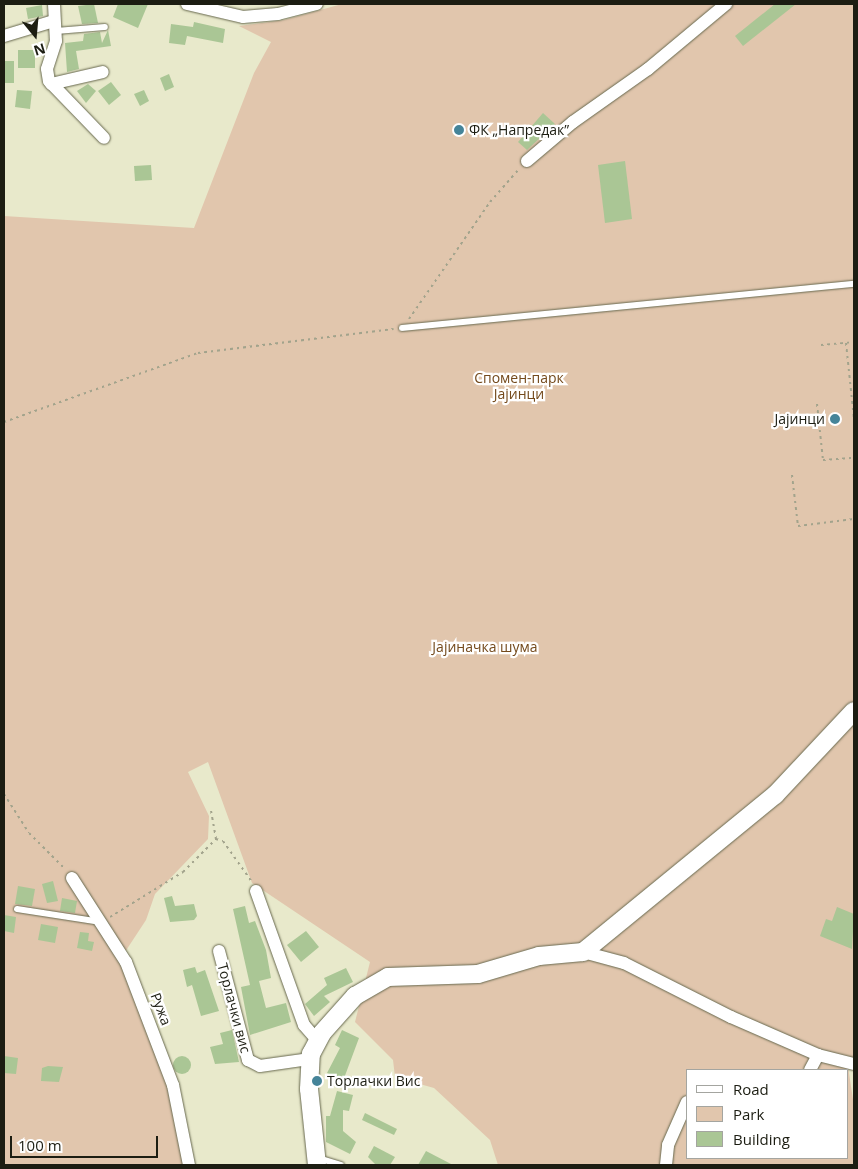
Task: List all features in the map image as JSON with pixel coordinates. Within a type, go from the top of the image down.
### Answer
[{"type":"street","points":[[54,4],[55,26],[47,69],[51,84],[104,138]]},
{"type":"street","points":[[187,4],[243,17],[278,14],[317,4]]},
{"type":"street","points":[[527,161],[573,122],[648,69],[726,4]]},
{"type":"street","points":[[4,36],[55,26]]},
{"type":"street","points":[[51,84],[103,72]]},
{"type":"street","points":[[583,952],[775,795],[854,711]]},
{"type":"street","name":"Ружа","points":[[72,878],[126,962],[150,1022],[180,1112],[189,1165]]},
{"type":"street","points":[[256,891],[304,1025],[317,1040]]},
{"type":"street","name":"Торлачки вис","points":[[219,951],[248,1060],[260,1066],[309,1059]]},
{"type":"street","points":[[317,1162],[309,1059],[317,1040],[355,996],[388,977],[478,974],[539,956],[583,952],[624,963],[731,1018],[818,1055],[854,1064]]},
{"type":"street","points":[[811,1069],[818,1055]]},
{"type":"street","points":[[666,1165],[668,1145],[686,1104]]},
{"type":"lane","points":[[55,26],[105,26]]},
{"type":"lane","points":[[402,328],[854,284]]},
{"type":"lane","points":[[17,910],[102,922]]},
{"type":"lane","points":[[317,1162],[341,1165]]},
{"type":"path","points":[[4,422],[198,353],[402,328],[490,202],[527,161]]},
{"type":"path","points":[[821,345],[854,342]]},
{"type":"path","points":[[846,343],[853,420]]},
{"type":"path","points":[[817,404],[823,460],[854,458]]},
{"type":"path","points":[[792,475],[798,526],[854,519]]},
{"type":"path","points":[[4,794],[29,833],[55,856],[72,878]]},
{"type":"path","points":[[211,810],[216,839]]},
{"type":"path","points":[[216,839],[223,841],[241,864],[256,891]]},
{"type":"path","points":[[102,922],[156,892],[216,839]]},
{"type":"green space","name":"Јајиначка шума","points":[[342,4],[854,4],[854,1059],[847,1060],[854,1106],[854,1165],[498,1165],[490,1140],[434,1088],[395,1077],[393,1060],[355,1022],[370,962],[252,883],[208,762],[188,772],[209,816],[208,839],[155,894],[146,920],[125,952],[100,910],[173,1085],[188,1165],[4,1165],[4,216],[194,228],[254,73],[271,42],[239,26],[284,20]]},
{"type":"building","points":[[94,4],[98,23],[82,24],[78,6]]},
{"type":"building","points":[[118,4],[148,4],[138,28],[113,17]]},
{"type":"building","points":[[775,4],[796,4],[743,46],[735,36]]},
{"type":"building","points":[[42,5],[43,16],[28,19],[26,8]]},
{"type":"building","points":[[194,22],[225,29],[223,43],[187,36],[185,45],[169,43],[171,24],[193,27]]},
{"type":"building","points":[[108,30],[111,46],[76,51],[79,69],[67,72],[65,43],[83,41],[84,34],[100,32],[102,43]]},
{"type":"building","points":[[18,50],[35,50],[35,68],[18,68]]},
{"type":"building","points":[[5,61],[14,61],[14,83],[5,83]]},
{"type":"building","points":[[169,74],[174,87],[165,91],[160,78]]},
{"type":"building","points":[[111,82],[121,95],[109,105],[98,91]]},
{"type":"building","points":[[88,84],[96,91],[86,103],[77,91]]},
{"type":"building","points":[[17,90],[32,91],[30,109],[15,107]]},
{"type":"building","points":[[144,90],[149,101],[140,106],[134,94]]},
{"type":"building","points":[[543,113],[555,124],[527,150],[518,142]]},
{"type":"building","points":[[625,161],[632,219],[605,223],[598,165]]},
{"type":"building","points":[[151,165],[152,180],[135,181],[134,166]]},
{"type":"building","points":[[53,881],[58,901],[47,903],[42,884]]},
{"type":"building","points":[[18,886],[35,889],[32,906],[15,904]]},
{"type":"building","points":[[172,896],[175,906],[194,904],[197,916],[194,920],[170,922],[164,898]]},
{"type":"building","points":[[62,898],[77,901],[75,913],[60,911]]},
{"type":"building","points":[[245,906],[249,923],[255,921],[266,950],[271,978],[259,981],[266,1008],[286,1003],[291,1022],[250,1035],[241,987],[250,985],[233,909]]},
{"type":"building","points":[[837,907],[854,914],[852,949],[820,936],[826,919],[832,921]]},
{"type":"building","points":[[4,915],[16,917],[14,933],[4,931]]},
{"type":"building","points":[[41,924],[58,927],[55,943],[38,940]]},
{"type":"building","points":[[306,931],[319,947],[301,962],[287,945]]},
{"type":"building","points":[[80,932],[89,933],[88,941],[94,942],[92,951],[77,948]]},
{"type":"building","points":[[195,967],[197,973],[205,970],[219,1011],[201,1016],[192,985],[187,987],[183,970]]},
{"type":"building","points":[[346,968],[353,982],[324,996],[330,1002],[314,1016],[305,1004],[327,985],[324,978]]},
{"type":"building","points":[[232,1030],[239,1062],[215,1064],[210,1047],[223,1044],[220,1033]]},
{"type":"building","points":[[342,1030],[359,1038],[343,1081],[327,1073],[340,1048],[335,1045]]},
{"type":"building","points":[[4,1056],[18,1058],[16,1074],[4,1073]]},
{"type":"building","points":[[182,1056],[188,1059],[191,1065],[188,1071],[182,1074],[176,1071],[173,1065],[176,1059]]},
{"type":"building","points":[[48,1066],[63,1067],[59,1082],[41,1081],[42,1068]]},
{"type":"building","points":[[337,1091],[353,1095],[349,1111],[343,1110],[343,1131],[356,1142],[350,1154],[326,1142],[326,1116],[330,1116]]},
{"type":"building","points":[[365,1113],[397,1129],[394,1135],[362,1120]]},
{"type":"building","points":[[374,1146],[395,1157],[390,1165],[376,1165],[368,1157]]},
{"type":"building","points":[[426,1151],[453,1165],[418,1165]]},
{"type":"place","name":"ФК „Напредак”","points":[[459,130]]},
{"type":"place","name":"Јајинци","points":[[835,419]]},
{"type":"place","name":"Торлачки Вис","points":[[317,1081]]},
{"type":"park label","name":"Спомен-парк Јајинци","points":[[519,386]]}]
